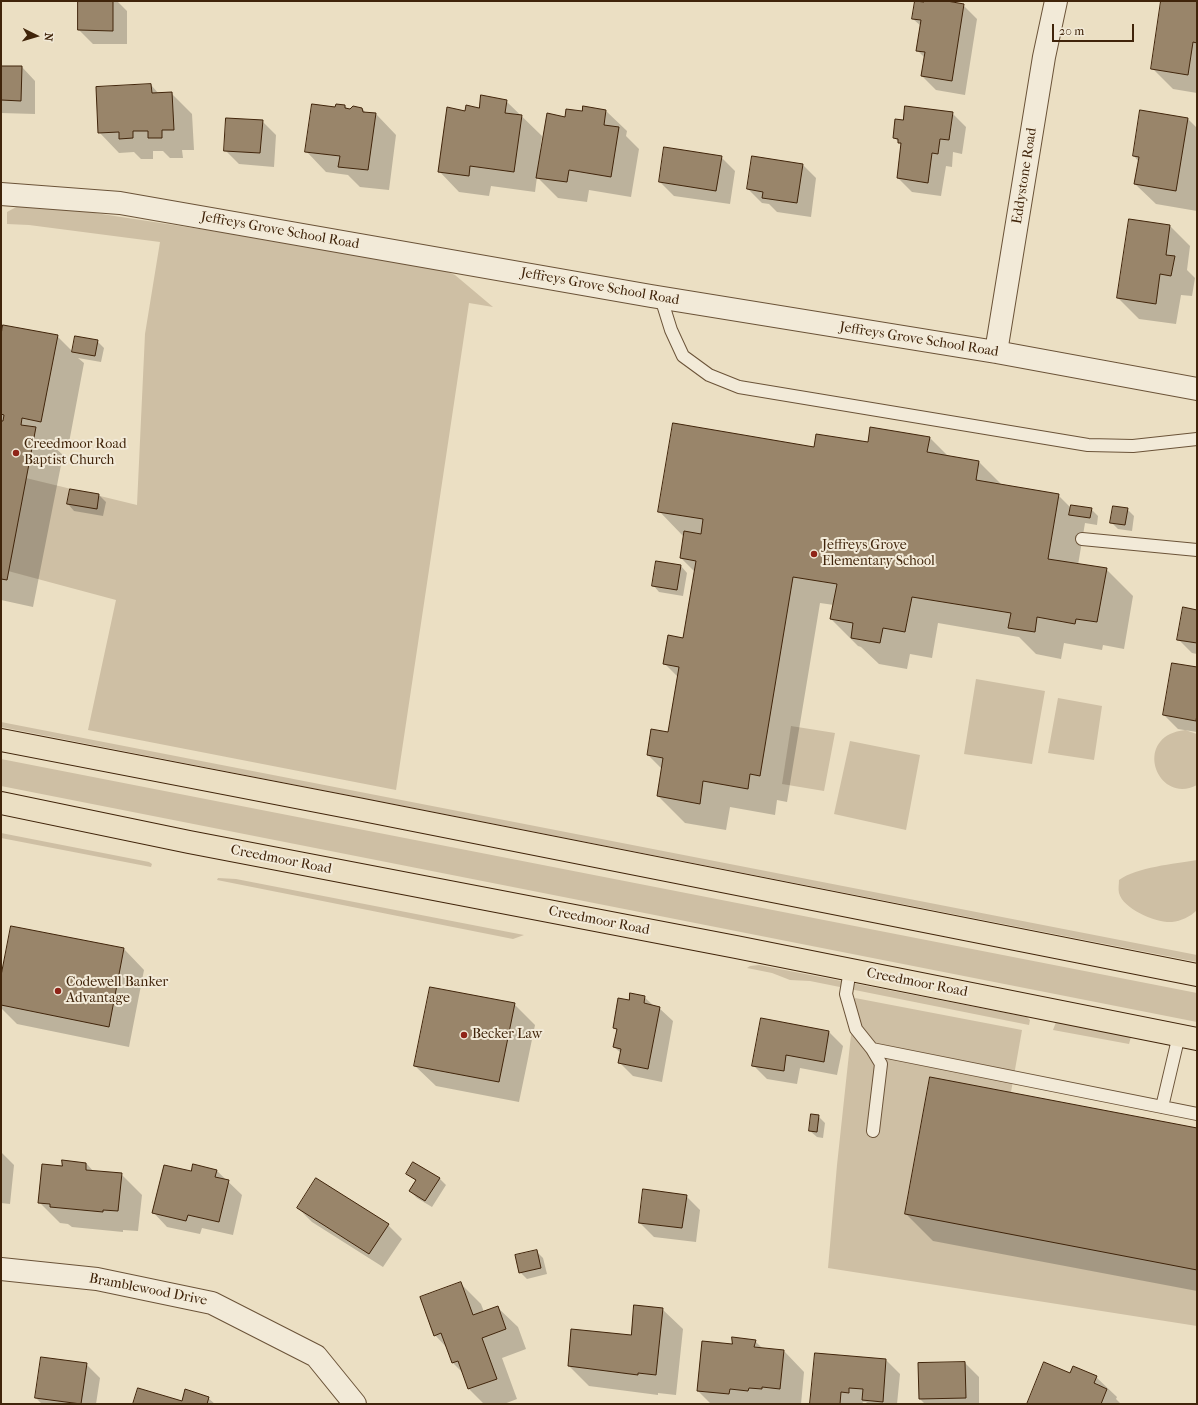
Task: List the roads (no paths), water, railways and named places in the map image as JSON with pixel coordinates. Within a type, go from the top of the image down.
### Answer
[{"type":"main road","points":[[1,740],[366,810],[1197,975]]},
{"type":"main road","name":"Creedmoor Road","points":[[1,804],[1188,1037]]},
{"type":"street","name":"Eddystone Road","points":[[996,352],[1044,57],[1056,1]]},
{"type":"street","name":"Jeffreys Grove School Road","points":[[1,194],[120,203],[661,298],[996,352],[1197,389]]},
{"type":"street","name":"Bramblewood Drive","points":[[1,1269],[97,1279],[212,1303],[316,1356],[355,1404]]},
{"type":"lane","points":[[661,298],[671,330],[683,356],[709,375],[739,387],[1088,445],[1133,446],[1197,439]]},
{"type":"lane","points":[[1082,539],[1197,550]]},
{"type":"lane","points":[[850,970],[846,994],[856,1029],[872,1049],[881,1064],[873,1131]]},
{"type":"lane","points":[[1162,1107],[1188,1037]]},
{"type":"lane","points":[[872,1049],[1197,1114]]},
{"type":"place","name":"Creedmoor Road Baptist Church","points":[[16,453]]},
{"type":"place","name":"Jeffreys Grove Elementary School","points":[[814,554]]},
{"type":"place","name":"Codewell Banker Advantage","points":[[58,991]]},
{"type":"place","name":"Becker Law","points":[[464,1035]]}]
